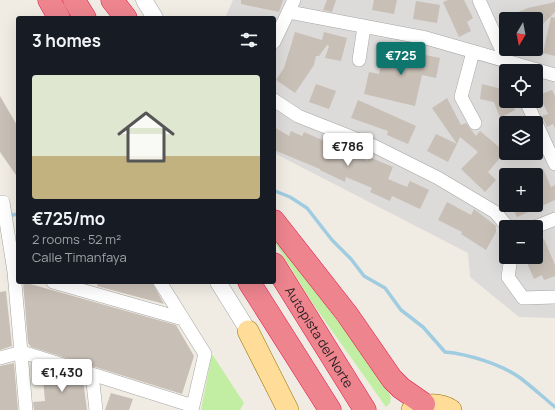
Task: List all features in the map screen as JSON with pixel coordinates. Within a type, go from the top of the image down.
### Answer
[{"type":"highway","points":[[49,0],[58,16]]},
{"type":"highway","points":[[74,0],[84,16]]},
{"type":"highway","points":[[108,0],[118,16]]},
{"type":"highway","points":[[112,0],[124,16]]},
{"type":"highway","points":[[276,224],[347,314],[392,379],[418,407]]},
{"type":"highway","name":"Autopista del Norte","points":[[276,267],[365,410]]},
{"type":"highway","points":[[250,284],[330,410]]},
{"type":"main road","points":[[248,331],[288,410]]},
{"type":"main road","points":[[418,407],[437,405],[451,410]]},
{"type":"street","points":[[37,0],[47,16]]},
{"type":"street","points":[[144,0],[154,16]]},
{"type":"street","points":[[479,0],[508,64]]},
{"type":"street","points":[[276,38],[291,6],[364,26],[426,38],[473,52],[504,64]]},
{"type":"street","points":[[359,60],[364,26]]},
{"type":"street","points":[[473,52],[461,98],[475,123]]},
{"type":"street","points":[[543,73],[555,75]]},
{"type":"street","points":[[276,101],[298,116],[374,146],[438,178],[495,212],[502,220]]},
{"type":"street","points":[[543,138],[555,164]]},
{"type":"street","points":[[0,202],[3,202],[16,272]]},
{"type":"street","points":[[543,224],[555,219]]},
{"type":"street","points":[[510,264],[508,277],[523,298],[555,297]]},
{"type":"street","points":[[17,284],[22,352],[21,366],[26,410]]},
{"type":"street","points":[[68,284],[82,286],[183,319]]},
{"type":"street","points":[[0,358],[22,352],[192,408],[205,354],[161,284]]},
{"type":"street","points":[[219,284],[298,410]]},
{"type":"street","points":[[92,374],[96,410]]},
{"type":"shaded area","points":[[233,0],[555,0],[555,318],[519,317],[470,277],[468,253],[276,154],[276,16],[226,16]]},
{"type":"green space","points":[[276,239],[376,372],[391,397],[390,403],[386,407],[313,304],[276,244]]},
{"type":"green space","points":[[212,354],[244,403],[240,410],[201,410]]},
{"type":"building","points":[[241,0],[283,0],[279,12],[241,4]]},
{"type":"building","points":[[327,0],[336,0],[332,12],[323,10]]},
{"type":"building","points":[[374,0],[397,0],[394,14],[372,10]]},
{"type":"building","points":[[448,0],[464,0],[473,18],[467,22],[471,31],[459,37],[443,2]]},
{"type":"building","points":[[416,1],[440,5],[437,23],[413,19]]},
{"type":"building","points":[[555,2],[555,12],[543,24],[543,12],[518,12],[528,8]]},
{"type":"building","points":[[551,17],[555,18],[555,56],[543,53]]},
{"type":"building","points":[[295,32],[322,40],[324,32],[347,38],[341,61],[325,58],[329,46],[327,45],[319,56],[316,56],[314,65],[295,93],[276,80],[284,68]]},
{"type":"building","points":[[385,47],[440,58],[436,78],[422,75],[415,106],[364,94],[369,72],[379,74]]},
{"type":"building","points":[[316,84],[336,91],[329,109],[309,102]]},
{"type":"building","points":[[482,84],[499,88],[499,108],[514,108],[515,110],[504,116],[499,116],[494,102],[480,99]]},
{"type":"building","points":[[552,90],[555,96],[555,128],[553,124],[547,127],[542,116],[548,114],[543,103],[543,93]]},
{"type":"building","points":[[0,96],[16,124],[16,175],[0,152]]},
{"type":"building","points":[[447,98],[461,125],[466,123],[476,136],[480,131],[499,147],[499,159],[488,172],[496,180],[485,192],[461,169],[478,152],[460,137],[457,144],[432,108]]},
{"type":"building","points":[[358,100],[416,126],[408,144],[387,135],[388,131],[351,118]]},
{"type":"building","points":[[276,128],[289,136],[291,131],[302,136],[304,132],[368,161],[369,157],[393,167],[388,179],[407,187],[410,181],[429,190],[420,209],[392,196],[390,201],[370,192],[372,188],[346,177],[345,182],[320,169],[276,151]]},
{"type":"building","points":[[436,134],[457,144],[448,162],[427,151]]},
{"type":"building","points":[[543,169],[551,187],[555,185],[555,200],[543,205]]},
{"type":"building","points":[[447,202],[471,215],[474,209],[496,226],[496,232],[486,250],[461,234],[462,232],[438,220]]},
{"type":"building","points":[[514,212],[528,212],[517,217]]},
{"type":"building","points":[[543,239],[555,265],[555,276],[544,280],[542,275],[534,279],[527,264],[543,264]]},
{"type":"building","points":[[23,284],[30,284],[176,325],[194,356],[182,394],[31,347],[28,343]]},
{"type":"building","points":[[98,284],[153,284],[164,304],[97,286]]},
{"type":"building","points":[[6,291],[12,346],[0,350],[0,292]]},
{"type":"building","points":[[14,363],[18,410],[0,410],[0,366]]},
{"type":"building","points":[[42,367],[83,380],[87,410],[34,410],[33,402],[45,401]]},
{"type":"building","points":[[111,393],[133,399],[129,410],[105,410]]},
{"type":"waterway","points":[[276,191],[290,197],[307,208],[332,240],[351,259],[364,276],[385,288],[401,310],[423,327],[445,352],[474,357],[503,368],[519,377],[555,407]]},
{"type":"waterway","points":[[12,215],[16,214]]}]
